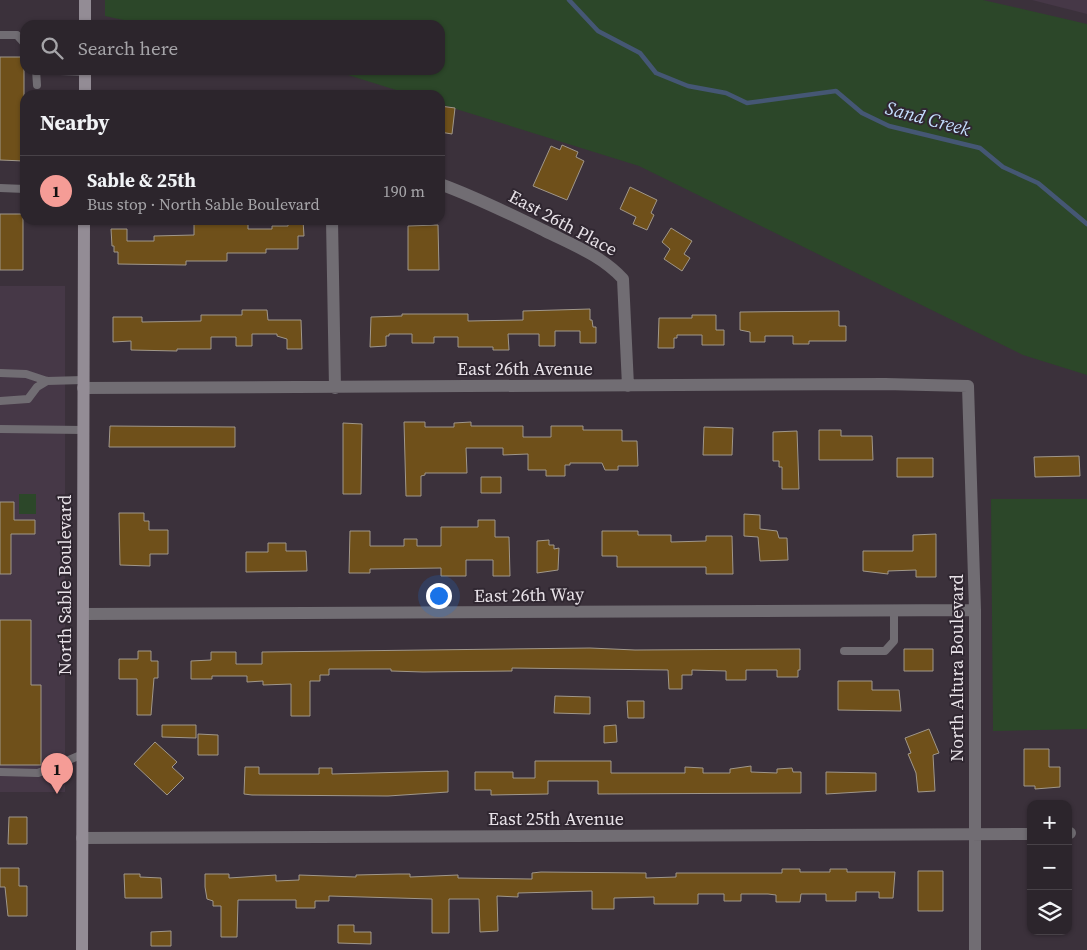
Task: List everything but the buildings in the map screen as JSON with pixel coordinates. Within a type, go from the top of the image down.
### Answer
[{"type":"street","points":[[85,0],[85,20]]},
{"type":"street","points":[[85,75],[85,90]]},
{"type":"street","name":"East 26th Place","points":[[445,186],[477,197],[612,266],[623,279],[628,386]]},
{"type":"street","name":"North Sable Boulevard","points":[[82,950],[84,225]]},
{"type":"street","points":[[332,225],[335,388]]},
{"type":"street","name":"East 26th Avenue","points":[[83,384],[335,388],[885,384],[968,386]]},
{"type":"street","name":"North Altura Boulevard","points":[[968,386],[975,610],[975,950]]},
{"type":"street","name":"East 26th Way","points":[[83,614],[344,615],[975,610]]},
{"type":"street","name":"East 25th Avenue","points":[[82,838],[852,834],[974,836],[1027,834]]},
{"type":"lane","points":[[0,35],[17,36],[20,39]]},
{"type":"lane","points":[[36,75],[37,85]]},
{"type":"lane","points":[[0,188],[20,189]]},
{"type":"lane","points":[[0,373],[26,374],[47,381],[83,384]]},
{"type":"lane","points":[[0,401],[28,399],[37,386],[47,381]]},
{"type":"lane","points":[[0,429],[83,430]]},
{"type":"lane","points":[[844,651],[885,651],[894,641],[894,610]]},
{"type":"lane","points":[[0,772],[38,773],[83,754]]},
{"type":"shaded area","points":[[1032,0],[1087,0],[1087,14]]},
{"type":"shaded area","points":[[0,286],[65,286],[65,792],[0,792]]},
{"type":"green space","points":[[105,0],[983,0],[1087,24],[1087,375],[1023,355],[639,166],[445,106],[445,90],[396,90],[348,75],[445,75],[445,20],[123,20],[105,16]]},
{"type":"green space","points":[[19,494],[36,494],[36,514],[19,514]]},
{"type":"green space","points":[[991,499],[1087,499],[1087,729],[993,731]]},
{"type":"waterway","name":"Sand Creek","points":[[569,0],[598,31],[640,53],[656,73],[688,86],[726,93],[747,103],[836,91],[862,113],[889,126],[980,148],[1003,167],[1038,183],[1087,224]]},
{"type":"place","name":"Sable & 25th","points":[[57,794]]}]
